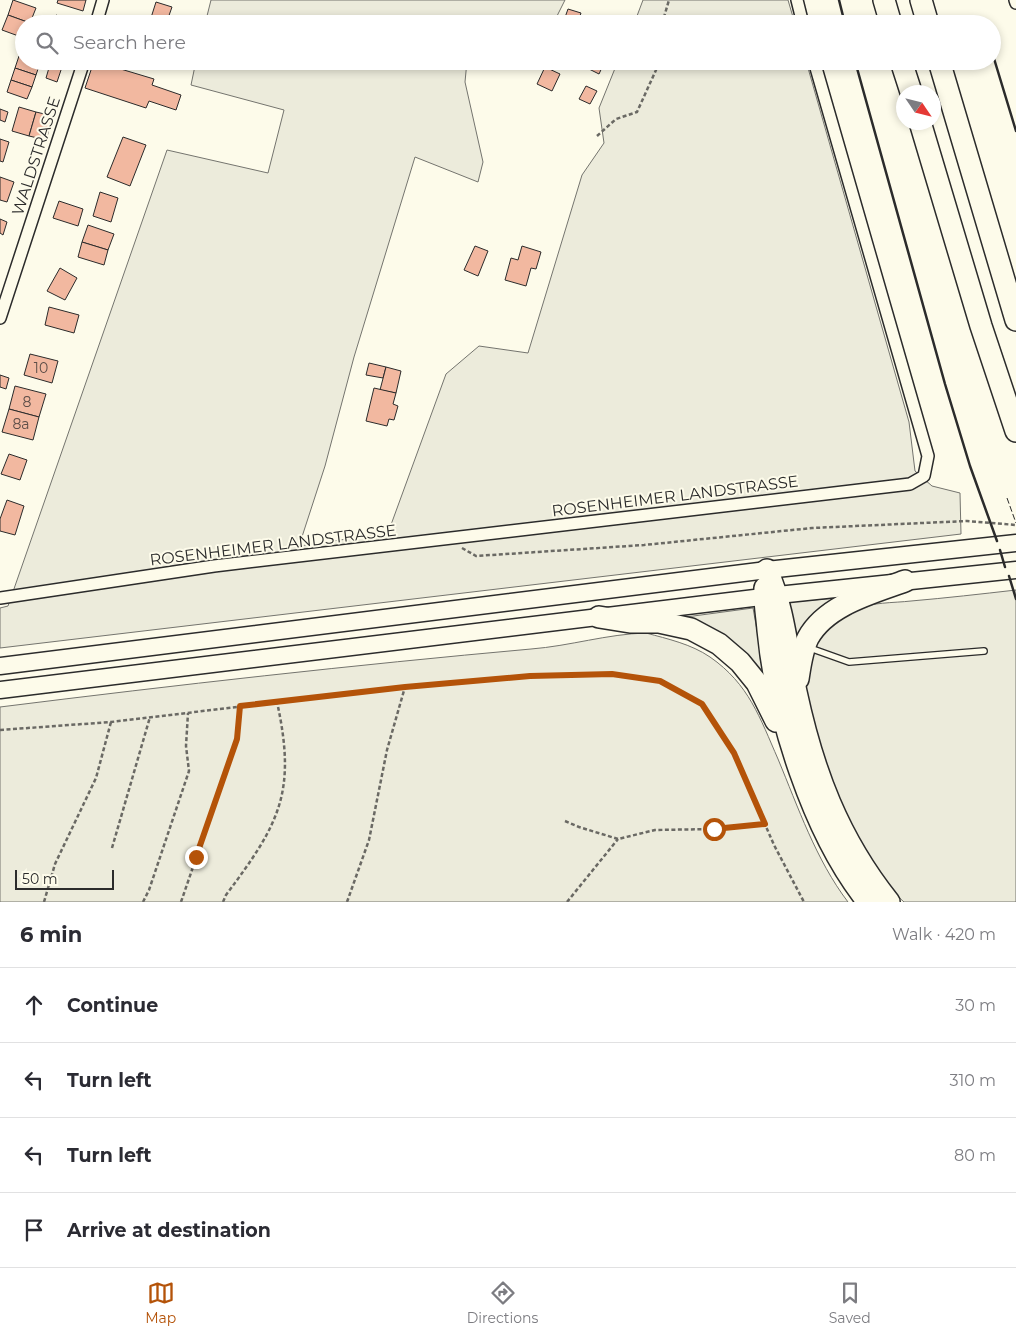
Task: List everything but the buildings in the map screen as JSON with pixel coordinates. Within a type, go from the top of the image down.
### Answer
[{"type":"highway","points":[[884,0],[888,15]]},
{"type":"highway","points":[[922,0],[926,15]]},
{"type":"highway","points":[[904,70],[909,85]]},
{"type":"highway","points":[[941,70],[1016,320]]},
{"type":"highway","points":[[922,130],[981,326],[1016,431]]},
{"type":"highway","points":[[767,570],[771,596],[796,689],[808,746],[827,799],[847,841],[868,876],[889,902]]},
{"type":"highway","points":[[796,689],[808,638],[822,621],[854,600],[905,581]]},
{"type":"highway","points":[[771,596],[772,671],[794,752],[827,835],[857,888],[868,902]]},
{"type":"highway","points":[[599,617],[630,622],[659,622],[691,629],[719,644],[740,662],[757,683],[794,752]]},
{"type":"main road","points":[[0,666],[767,570],[1016,543]]},
{"type":"main road","points":[[0,690],[771,596],[1016,570]]},
{"type":"street","points":[[99,15],[103,0]]},
{"type":"street","points":[[797,0],[801,15]]},
{"type":"street","name":"WALDSTRASSE","points":[[0,318],[81,70]]},
{"type":"street","name":"ROSENHEIMER LANDSTRASSE","points":[[0,598],[214,566],[448,540],[910,484],[924,476],[928,456],[817,70]]},
{"type":"lane","points":[[805,647],[849,662],[984,651]]},
{"type":"path","points":[[665,15],[669,0]]},
{"type":"path","points":[[597,136],[616,119],[637,112],[656,70]]},
{"type":"path","points":[[448,540],[476,556],[644,545],[812,528],[967,521],[1016,525]]},
{"type":"path","points":[[0,730],[111,722],[405,687],[530,676],[612,674],[660,681],[702,704],[734,753],[765,824],[804,902]]},
{"type":"path","points":[[347,902],[369,840],[387,750],[405,687]]},
{"type":"path","points":[[223,902],[258,853],[280,810],[286,766],[277,702]]},
{"type":"path","points":[[181,902],[237,739],[240,706]]},
{"type":"path","points":[[143,902],[149,890],[189,771],[186,746],[188,713]]},
{"type":"path","points":[[112,848],[150,717]]},
{"type":"path","points":[[44,902],[54,864],[96,778],[111,722]]},
{"type":"path","points":[[565,821],[618,838],[655,830],[714,829],[765,824]]},
{"type":"path","points":[[567,902],[618,838]]},
{"type":"shaded area","points":[[211,0],[565,0],[558,15],[207,15]]},
{"type":"shaded area","points":[[643,0],[788,0],[792,15],[637,15]]},
{"type":"shaded area","points":[[194,70],[466,70],[465,82],[483,162],[478,182],[415,157],[354,357],[325,466],[299,546],[388,533],[446,374],[479,346],[528,353],[582,175],[604,143],[599,108],[614,70],[809,70],[909,422],[915,471],[932,486],[960,493],[961,534],[0,648],[0,608],[8,606],[167,150],[268,173],[284,110],[191,85]]},
{"type":"shaded area","points":[[1016,590],[1016,902],[904,902],[888,884],[871,859],[853,829],[837,795],[813,727],[807,697],[806,673],[811,653],[829,628],[846,615],[861,607],[882,603]]},
{"type":"shaded area","points":[[837,598],[796,648],[789,602]]},
{"type":"shaded area","points":[[753,608],[765,675],[763,677],[685,620],[686,617]]},
{"type":"shaded area","points":[[646,633],[679,642],[703,652],[723,667],[744,690],[759,716],[817,851],[826,869],[848,902],[0,902],[0,707],[265,676],[546,647]]},
{"type":"fence","points":[[1007,498],[1016,523]]},
{"type":"wall","points":[[839,0],[843,15]]},
{"type":"wall","points":[[858,70],[945,384],[970,466],[997,541]]},
{"type":"wall","points":[[997,70],[1016,131]]},
{"type":"wall","points":[[1000,550],[1005,567]]},
{"type":"wall","points":[[1009,576],[1016,599]]},
{"type":"route","points":[[196,857],[237,739],[240,706],[405,687],[530,676],[612,674],[660,681],[702,704],[734,753],[765,824],[714,829]]}]
